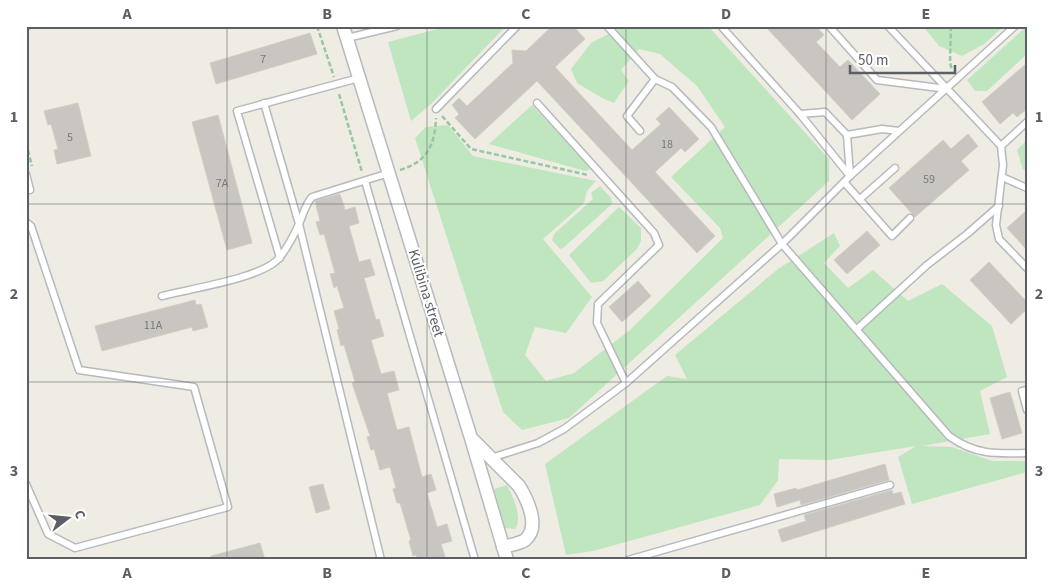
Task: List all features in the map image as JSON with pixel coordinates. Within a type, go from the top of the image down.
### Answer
[{"type":"street","name":"Kulibina street","points":[[345,32],[505,554]]},
{"type":"street","points":[[471,438],[519,486],[527,502],[533,525],[531,532],[527,538],[505,554]]},
{"type":"lane","points":[[345,32],[397,26]]},
{"type":"lane","points":[[436,109],[517,26]]},
{"type":"lane","points":[[607,26],[655,79],[672,87],[711,127],[782,244],[950,436],[960,444],[985,453],[1027,453]]},
{"type":"lane","points":[[721,26],[800,114],[850,176]]},
{"type":"lane","points":[[829,26],[877,80],[947,89]]},
{"type":"lane","points":[[888,26],[1001,146],[1003,165],[996,225],[999,239],[1027,268]]},
{"type":"lane","points":[[491,458],[538,443],[564,428],[626,383],[782,244],[899,130],[956,81],[1015,26]]},
{"type":"lane","points":[[280,258],[238,111],[359,78]]},
{"type":"lane","points":[[640,131],[626,116],[655,79]]},
{"type":"lane","points":[[264,103],[299,224],[381,560]]},
{"type":"lane","points":[[537,103],[654,233],[659,245],[598,304],[597,323],[626,383]]},
{"type":"lane","points":[[800,114],[825,112],[847,135],[850,176]]},
{"type":"lane","points":[[1001,146],[1027,122]]},
{"type":"lane","points":[[847,135],[882,129],[899,130]]},
{"type":"lane","points":[[860,199],[894,168]]},
{"type":"lane","points":[[162,296],[266,270],[280,258],[312,197],[389,173]]},
{"type":"lane","points":[[26,174],[30,190]]},
{"type":"lane","points":[[1002,177],[1027,188]]},
{"type":"lane","points":[[365,181],[475,560]]},
{"type":"lane","points":[[844,182],[892,236],[910,218]]},
{"type":"lane","points":[[857,330],[927,265],[999,206]]},
{"type":"lane","points":[[26,222],[31,226],[79,370],[194,387],[228,507],[75,548],[48,534],[26,484]]},
{"type":"lane","points":[[1027,390],[1022,391],[1027,410]]},
{"type":"lane","points":[[628,560],[890,485]]},
{"type":"path","points":[[26,29],[43,26]]},
{"type":"path","points":[[317,26],[365,181]]},
{"type":"path","points":[[951,26],[950,62],[956,81]]},
{"type":"path","points":[[389,173],[414,166],[428,153],[435,131],[436,109]]},
{"type":"path","points":[[436,109],[471,149],[606,179]]},
{"type":"green space","points":[[449,26],[506,26],[431,104],[411,121],[388,42]]},
{"type":"green space","points":[[618,26],[708,26],[829,159],[829,181],[569,418],[522,430],[503,412],[415,138],[426,127],[448,125],[473,156],[596,181],[587,191],[584,203],[543,239],[592,297],[566,333],[535,327],[525,355],[546,381],[574,373],[630,330],[723,238],[720,228],[671,177],[725,127],[697,86],[660,54],[639,49],[621,70],[629,81],[614,103],[577,83],[571,69],[591,43],[618,29]]},
{"type":"green space","points":[[923,26],[1004,26],[984,44],[962,56],[939,46]]},
{"type":"green space","points":[[1027,26],[1027,54],[987,91],[975,91],[967,80]]},
{"type":"green space","points":[[532,105],[591,169],[585,171],[489,144]]},
{"type":"green space","points":[[1027,140],[1027,168],[1023,170],[1017,150]]},
{"type":"green space","points":[[600,186],[611,198],[612,204],[560,249],[552,240],[554,234],[593,199],[591,193]]},
{"type":"green space","points":[[619,207],[641,228],[641,241],[637,249],[603,281],[591,283],[569,255]]},
{"type":"green space","points":[[834,233],[840,246],[824,263],[848,288],[873,270],[908,301],[942,284],[992,326],[1007,377],[980,391],[990,434],[922,446],[952,447],[992,461],[1027,461],[1027,472],[912,504],[898,457],[916,446],[829,460],[779,459],[778,480],[760,505],[593,551],[566,555],[545,464],[667,376],[687,379],[675,355],[778,269]]},
{"type":"green space","points":[[507,485],[518,514],[515,529],[505,528],[494,489]]},
{"type":"building","points":[[552,26],[573,26],[585,39],[555,67],[632,150],[661,124],[656,119],[669,107],[699,139],[685,152],[681,148],[655,172],[715,236],[697,253],[537,81],[475,139],[455,118],[459,114],[452,105],[459,98],[467,106],[513,63],[512,50],[526,51]]},
{"type":"building","points":[[765,26],[816,26],[824,35],[816,42],[840,67],[848,60],[880,94],[852,120]]},
{"type":"building","points":[[310,33],[317,54],[216,84],[210,63]]},
{"type":"building","points":[[1027,63],[1027,109],[1017,117],[1013,113],[1000,124],[982,102]]},
{"type":"building","points":[[78,103],[91,156],[57,164],[54,150],[58,149],[51,124],[48,125],[44,111]]},
{"type":"building","points":[[218,115],[252,243],[227,250],[192,122]]},
{"type":"building","points":[[968,134],[978,146],[961,161],[969,170],[915,217],[889,188],[943,140],[951,149]]},
{"type":"building","points":[[340,194],[345,210],[355,207],[359,223],[349,226],[359,262],[370,259],[375,275],[364,278],[376,320],[379,319],[384,336],[371,340],[381,374],[394,371],[399,390],[387,393],[397,430],[409,427],[422,477],[431,474],[436,490],[427,493],[437,527],[447,524],[452,541],[441,544],[446,560],[418,560],[416,555],[413,556],[409,541],[411,540],[400,503],[397,503],[393,489],[396,488],[390,467],[380,470],[374,449],[371,450],[367,437],[370,436],[352,383],[355,382],[344,345],[341,346],[337,330],[339,329],[334,311],[344,308],[337,286],[334,288],[330,274],[335,273],[324,234],[320,235],[316,222],[320,221],[315,201]]},
{"type":"building","points":[[1027,210],[1027,250],[1007,228]]},
{"type":"building","points":[[867,231],[880,245],[847,274],[834,260]]},
{"type":"building","points":[[989,262],[1027,302],[1027,309],[1011,324],[970,280]]},
{"type":"building","points":[[638,281],[651,296],[622,322],[609,307]]},
{"type":"building","points":[[195,300],[196,305],[201,304],[208,327],[193,331],[192,327],[102,351],[95,326]]},
{"type":"building","points":[[1010,392],[1022,433],[1002,439],[990,398]]},
{"type":"building","points":[[885,464],[889,480],[801,505],[800,500],[777,507],[774,494],[796,488],[797,490]]},
{"type":"building","points":[[323,484],[330,509],[316,513],[309,487]]},
{"type":"building","points":[[892,490],[893,494],[901,492],[905,504],[782,542],[778,530],[806,521],[804,515]]},
{"type":"building","points":[[260,543],[265,560],[212,560],[211,556]]}]
